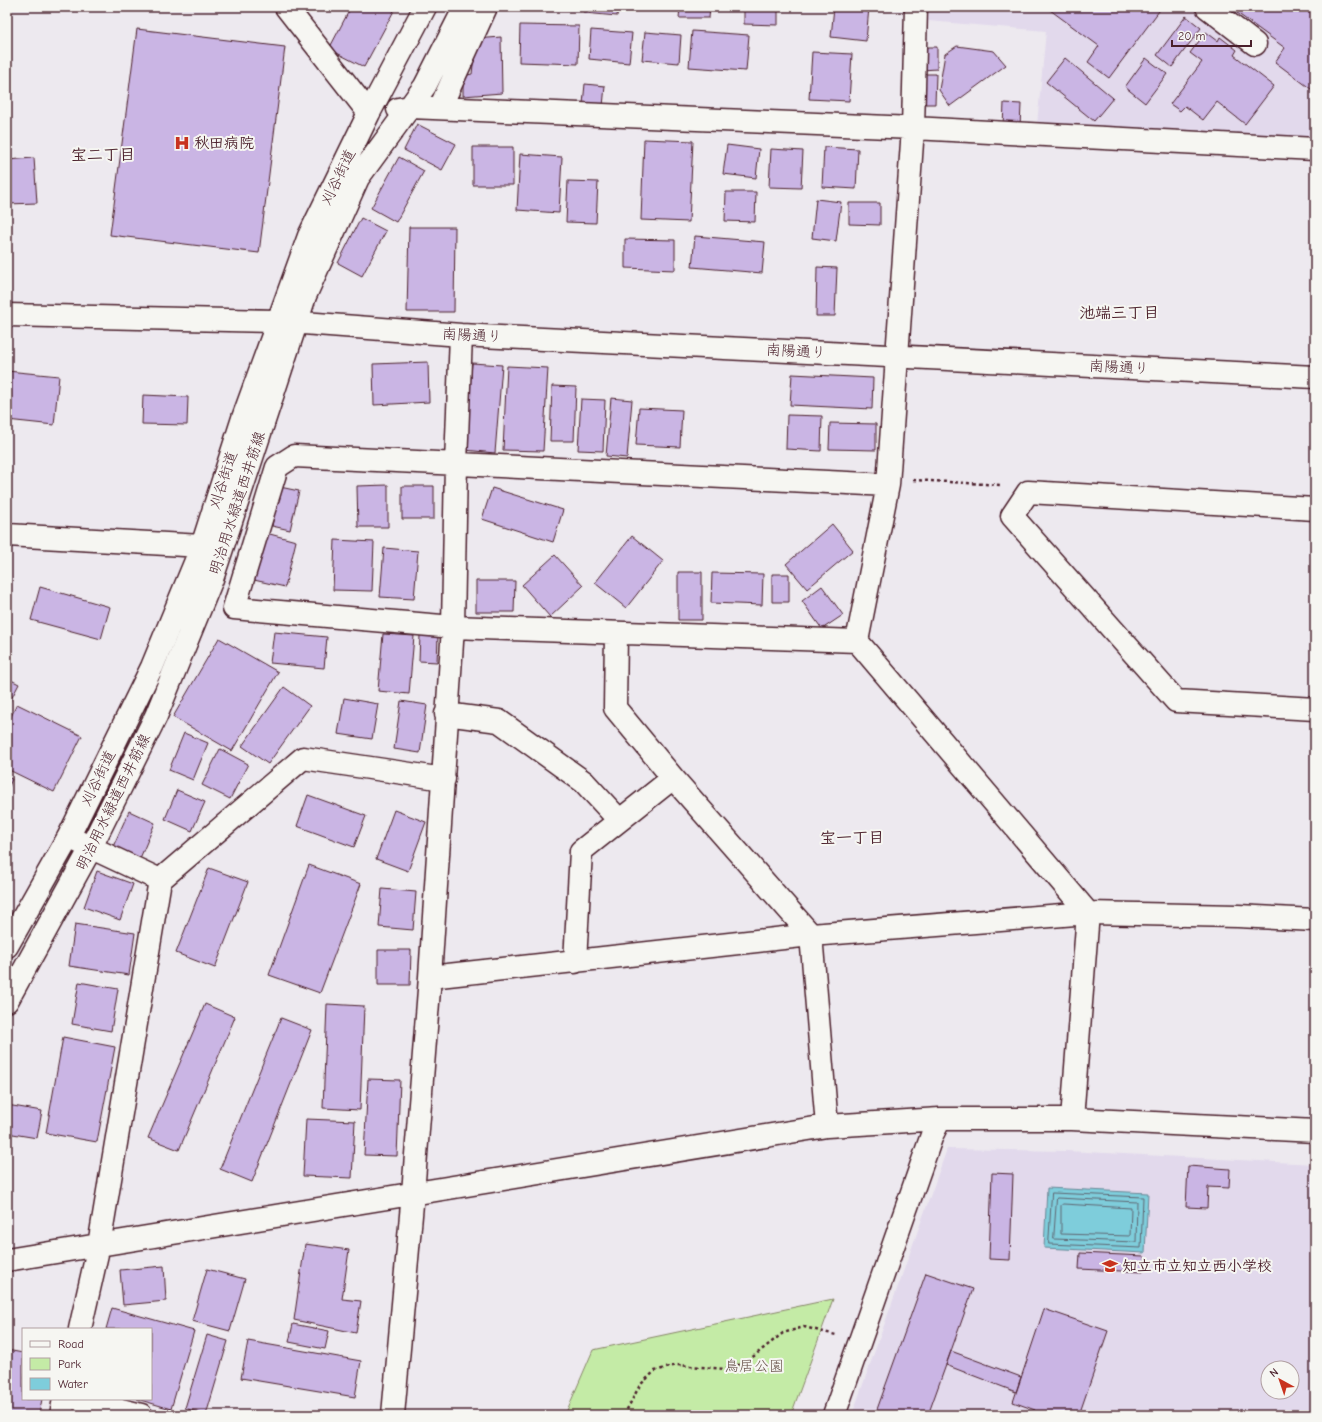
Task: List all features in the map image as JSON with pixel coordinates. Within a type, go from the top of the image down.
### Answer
[{"type":"street","points":[[286,7],[369,113],[410,107],[440,108],[913,128],[1315,149]]},
{"type":"street","name":"刈谷街道","points":[[7,946],[68,838],[152,667],[202,546],[243,418],[287,322],[309,236],[369,113],[425,7]]},
{"type":"street","name":"明治用水緑道西井筋線","points":[[7,1001],[90,848],[156,716],[212,579],[287,322],[305,296],[358,178],[425,86],[465,7]]},
{"type":"street","points":[[440,108],[486,7]]},
{"type":"street","points":[[857,641],[888,485],[913,128],[916,7]]},
{"type":"street","points":[[1207,7],[1255,44]]},
{"type":"street","name":"南陽通り","points":[[7,315],[287,322],[461,335],[1315,377]]},
{"type":"street","points":[[392,1415],[413,1192],[444,779],[446,714],[453,627],[456,463],[461,335]]},
{"type":"street","points":[[888,485],[294,456],[277,467],[234,608],[453,627],[857,641],[1088,913],[1072,1119]]},
{"type":"street","points":[[1315,509],[1028,492],[1012,516],[1176,701],[1315,709]]},
{"type":"street","points":[[7,535],[202,546]]},
{"type":"street","points":[[616,633],[616,708],[673,778],[811,935],[827,1126]]},
{"type":"street","points":[[446,714],[499,721],[584,782],[619,820]]},
{"type":"street","points":[[80,1328],[99,1245],[160,880],[303,758],[444,779]]},
{"type":"street","points":[[575,962],[581,851],[673,778]]},
{"type":"street","points":[[68,838],[160,880]]},
{"type":"street","points":[[430,977],[811,935],[1088,913],[1238,916],[1315,920]]},
{"type":"street","points":[[7,1260],[413,1192],[827,1126],[940,1119],[1072,1119],[1315,1131]]},
{"type":"street","points":[[834,1415],[859,1339],[932,1135],[940,1119]]},
{"type":"street","points":[[61,1415],[64,1400]]},
{"type":"street","points":[[81,1400],[141,1415]]},
{"type":"path","points":[[888,485],[898,479],[1004,486],[1028,492]]},
{"type":"path","points":[[624,1415],[640,1385],[655,1371],[676,1365],[725,1369],[745,1363],[783,1333],[804,1328],[859,1339]]},
{"type":"path","points":[[656,1415],[663,1412],[670,1415]]},
{"type":"shaded area","points":[[929,7],[1315,7],[1315,143],[1037,125],[1046,31],[928,21]]},
{"type":"shaded area","name":"知立市立知立西小学校","points":[[947,1149],[1067,1151],[1315,1164],[1315,1415],[852,1415]]},
{"type":"green space","name":"鳥居公園","points":[[833,1299],[791,1415],[565,1415],[593,1350]]},
{"type":"water","points":[[1047,1188],[1148,1193],[1145,1253],[1044,1248]]},
{"type":"building","points":[[351,7],[396,7],[364,67],[329,49]]},
{"type":"building","points":[[585,7],[618,7],[617,16],[584,13]]},
{"type":"building","points":[[637,7],[667,7],[667,10],[637,9]]},
{"type":"building","points":[[680,7],[710,7],[709,18],[679,18]]},
{"type":"building","points":[[744,7],[778,7],[778,25],[744,24]]},
{"type":"building","points":[[834,7],[869,7],[866,41],[831,37]]},
{"type":"building","points":[[1046,7],[1162,7],[1109,78],[1088,62],[1099,46]]},
{"type":"building","points":[[1229,7],[1315,7],[1315,92],[1275,62],[1285,48]]},
{"type":"building","points":[[1186,16],[1201,28],[1172,67],[1157,55]]},
{"type":"building","points":[[520,25],[579,26],[578,64],[519,62]]},
{"type":"building","points":[[137,29],[285,47],[259,253],[110,235]]},
{"type":"building","points":[[591,30],[632,33],[629,63],[589,59]]},
{"type":"building","points":[[692,31],[749,35],[746,71],[689,67]]},
{"type":"building","points":[[645,32],[681,35],[679,63],[642,60]]},
{"type":"building","points":[[1206,32],[1218,41],[1220,37],[1237,50],[1234,55],[1274,86],[1245,124],[1217,102],[1203,120],[1185,106],[1180,111],[1170,104],[1202,62],[1190,53]]},
{"type":"building","points":[[501,37],[502,93],[463,96],[463,76],[472,74],[476,39]]},
{"type":"building","points":[[957,46],[994,51],[1006,65],[950,106],[939,90],[945,54]]},
{"type":"building","points":[[921,47],[937,47],[937,69],[922,70]]},
{"type":"building","points":[[812,52],[852,54],[849,101],[809,99]]},
{"type":"building","points":[[1065,58],[1113,98],[1094,121],[1046,82]]},
{"type":"building","points":[[1146,58],[1167,74],[1145,103],[1125,87]]},
{"type":"building","points":[[920,74],[936,74],[935,104],[919,104]]},
{"type":"building","points":[[585,84],[605,86],[603,106],[583,104]]},
{"type":"building","points":[[1004,103],[1021,104],[1020,127],[1003,126]]},
{"type":"building","points":[[7,120],[10,120],[10,140],[7,140]]},
{"type":"building","points":[[417,124],[456,144],[442,170],[404,150]]},
{"type":"building","points":[[644,139],[693,141],[689,222],[641,220]]},
{"type":"building","points":[[727,145],[759,149],[756,178],[723,174]]},
{"type":"building","points":[[473,147],[513,147],[513,185],[473,185]]},
{"type":"building","points":[[824,147],[858,149],[856,189],[822,187]]},
{"type":"building","points":[[771,149],[803,151],[801,188],[769,187]]},
{"type":"building","points":[[520,154],[562,157],[559,213],[517,210]]},
{"type":"building","points":[[399,157],[424,171],[396,222],[371,208]]},
{"type":"building","points":[[34,158],[37,203],[7,204],[7,160]]},
{"type":"building","points":[[568,181],[598,182],[596,223],[566,222]]},
{"type":"building","points":[[726,192],[756,192],[755,222],[725,221]]},
{"type":"building","points":[[816,199],[841,202],[836,241],[812,238]]},
{"type":"building","points":[[849,203],[880,203],[880,225],[849,224]]},
{"type":"building","points":[[361,218],[386,231],[362,276],[338,263]]},
{"type":"building","points":[[409,227],[455,227],[454,312],[407,312]]},
{"type":"building","points":[[695,236],[765,242],[762,273],[692,267]]},
{"type":"building","points":[[625,239],[675,240],[675,270],[625,268]]},
{"type":"building","points":[[817,267],[837,268],[835,316],[816,316]]},
{"type":"building","points":[[428,362],[429,402],[374,405],[373,364]]},
{"type":"building","points":[[472,363],[502,365],[495,453],[465,450]]},
{"type":"building","points":[[507,366],[548,368],[543,451],[503,450]]},
{"type":"building","points":[[7,371],[59,376],[54,425],[7,420]]},
{"type":"building","points":[[792,374],[873,378],[872,409],[790,405]]},
{"type":"building","points":[[552,386],[576,387],[574,441],[550,441]]},
{"type":"building","points":[[143,395],[188,397],[187,425],[142,424]]},
{"type":"building","points":[[611,398],[632,400],[627,458],[606,456]]},
{"type":"building","points":[[581,399],[605,400],[603,451],[578,450]]},
{"type":"building","points":[[639,408],[682,410],[680,447],[636,445]]},
{"type":"building","points":[[787,415],[822,416],[821,451],[786,449]]},
{"type":"building","points":[[830,423],[876,424],[876,450],[829,449]]},
{"type":"building","points":[[388,485],[388,527],[358,527],[357,486]]},
{"type":"building","points":[[402,486],[434,486],[434,519],[402,519]]},
{"type":"building","points":[[280,487],[299,491],[290,530],[272,526]]},
{"type":"building","points":[[492,488],[563,510],[553,542],[482,519]]},
{"type":"building","points":[[832,524],[853,550],[807,589],[786,564]]},
{"type":"building","points":[[266,533],[296,541],[285,587],[254,580]]},
{"type":"building","points":[[632,536],[663,561],[626,608],[595,583]]},
{"type":"building","points":[[335,540],[374,542],[372,591],[333,590]]},
{"type":"building","points":[[384,548],[418,551],[414,599],[380,597]]},
{"type":"building","points":[[555,555],[583,586],[550,617],[522,585]]},
{"type":"building","points":[[678,572],[702,572],[702,620],[678,620]]},
{"type":"building","points":[[712,573],[763,574],[762,605],[711,603]]},
{"type":"building","points":[[772,574],[789,574],[789,602],[772,602]]},
{"type":"building","points":[[476,581],[515,581],[514,612],[476,612]]},
{"type":"building","points":[[822,586],[843,615],[822,629],[802,601]]},
{"type":"building","points":[[40,587],[110,607],[101,639],[31,620]]},
{"type":"building","points":[[274,632],[327,637],[324,668],[270,663]]},
{"type":"building","points":[[383,634],[414,636],[409,694],[378,691]]},
{"type":"building","points":[[420,635],[438,636],[437,662],[419,661]]},
{"type":"building","points":[[219,638],[278,672],[232,751],[173,717]]},
{"type":"building","points":[[7,678],[19,684],[7,707]]},
{"type":"building","points":[[284,687],[310,706],[268,764],[242,746]]},
{"type":"building","points":[[344,698],[378,704],[372,739],[338,734]]},
{"type":"building","points":[[401,701],[427,705],[420,753],[394,749]]},
{"type":"building","points":[[17,704],[82,736],[54,792],[7,769],[7,725]]},
{"type":"building","points":[[184,733],[208,743],[193,780],[169,770]]},
{"type":"building","points":[[220,749],[248,764],[230,799],[202,785]]},
{"type":"building","points":[[7,777],[12,779],[7,791]]},
{"type":"building","points":[[177,790],[205,802],[192,831],[165,819]]},
{"type":"building","points":[[308,795],[366,816],[354,847],[297,826]]},
{"type":"building","points":[[394,810],[426,822],[408,871],[376,859]]},
{"type":"building","points":[[129,811],[155,823],[138,863],[111,851]]},
{"type":"building","points":[[309,865],[361,884],[320,993],[269,975]]},
{"type":"building","points":[[209,868],[248,882],[215,968],[176,953]]},
{"type":"building","points":[[97,871],[133,884],[120,920],[84,907]]},
{"type":"building","points":[[382,889],[416,892],[413,930],[379,927]]},
{"type":"building","points":[[75,924],[135,933],[129,975],[69,966]]},
{"type":"building","points":[[378,950],[411,950],[410,985],[378,985]]},
{"type":"building","points":[[79,982],[118,989],[111,1031],[72,1024]]},
{"type":"building","points":[[205,1004],[235,1017],[179,1150],[148,1138]]},
{"type":"building","points":[[327,1004],[364,1006],[360,1110],[323,1108]]},
{"type":"building","points":[[281,1018],[312,1030],[252,1182],[220,1169]]},
{"type":"building","points":[[63,1037],[115,1047],[97,1142],[46,1133]]},
{"type":"building","points":[[368,1079],[400,1080],[397,1156],[364,1155]]},
{"type":"building","points":[[7,1105],[42,1111],[37,1138],[7,1133]]},
{"type":"building","points":[[306,1119],[355,1121],[352,1178],[303,1176]]},
{"type":"building","points":[[1188,1166],[1230,1169],[1229,1188],[1208,1187],[1207,1208],[1186,1207]]},
{"type":"building","points":[[992,1173],[1013,1174],[1010,1260],[989,1259]]},
{"type":"building","points":[[305,1244],[349,1250],[342,1299],[361,1301],[356,1333],[294,1320]]},
{"type":"building","points":[[1080,1253],[1144,1256],[1143,1272],[1079,1269]]},
{"type":"building","points":[[164,1266],[166,1301],[123,1305],[120,1270]]},
{"type":"building","points":[[207,1269],[245,1279],[230,1331],[192,1321]]},
{"type":"building","points":[[926,1273],[973,1289],[946,1365],[928,1415],[875,1415]]},
{"type":"building","points":[[112,1308],[194,1331],[171,1409],[140,1400],[152,1400],[152,1328],[106,1328]]},
{"type":"building","points":[[1044,1309],[1108,1331],[1079,1415],[1033,1415],[1035,1410],[1013,1402]]},
{"type":"building","points":[[293,1324],[329,1331],[325,1349],[289,1342]]},
{"type":"building","points":[[207,1335],[228,1341],[206,1415],[185,1408]]},
{"type":"building","points":[[248,1341],[361,1361],[355,1397],[241,1378]]},
{"type":"building","points":[[7,1350],[22,1353],[22,1400],[42,1400],[39,1415],[7,1415]]},
{"type":"building","points":[[951,1351],[1021,1377],[1016,1392],[946,1365]]},
{"type":"place","name":"秋田病院","points":[[182,143]]},
{"type":"place","name":"知立市立知立西小学校","points":[[1110,1266]]},
{"type":"district","name":"宝二丁目","points":[[103,155]]},
{"type":"district","name":"池端三丁目","points":[[1119,313]]},
{"type":"district","name":"宝一丁目","points":[[852,838]]}]
